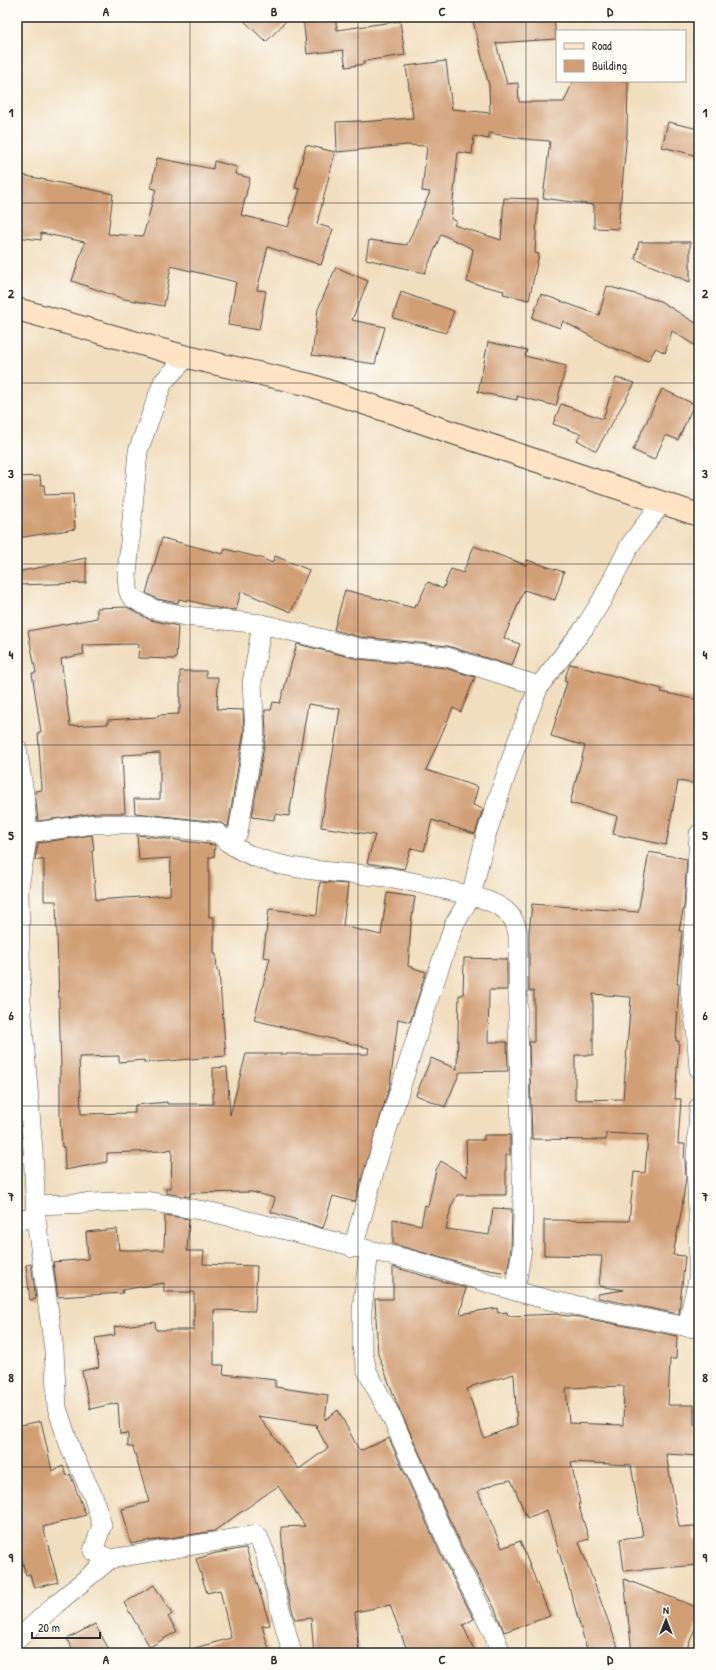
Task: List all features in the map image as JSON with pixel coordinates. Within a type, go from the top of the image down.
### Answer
[{"type":"street","points":[[17,309],[187,357],[310,385],[661,504],[699,515]]},
{"type":"street","points":[[187,357],[163,382],[138,451],[127,575],[128,589],[134,600],[153,609],[185,616],[262,624],[359,648],[447,657],[539,686]]},
{"type":"street","points":[[502,1653],[492,1630],[451,1550],[392,1418],[367,1372],[362,1339],[361,1249],[379,1155],[454,925],[470,896],[486,835],[516,745],[539,686],[585,627],[602,600],[630,545],[661,504]]},
{"type":"street","points":[[226,842],[238,834],[255,732],[252,683],[262,624]]},
{"type":"street","points":[[17,748],[28,833],[18,888],[21,1001],[20,1042],[33,1150],[36,1212],[54,1350],[57,1408],[71,1450],[93,1496],[102,1525],[93,1551],[110,1559]]},
{"type":"street","points":[[28,833],[94,824],[139,824],[218,833],[226,842],[250,854],[278,864],[393,878],[470,896],[506,910],[515,920],[518,934],[518,1026],[523,1222],[522,1249],[515,1291]]},
{"type":"street","points":[[699,834],[690,991],[696,1029],[699,1069]]},
{"type":"street","points":[[17,1220],[36,1212],[146,1201],[212,1212],[415,1261],[553,1301],[693,1328],[698,1280],[696,1163],[699,1107]]},
{"type":"street","points":[[17,1640],[56,1604],[110,1559],[255,1535],[259,1538],[265,1553],[292,1653]]},
{"type":"building","points":[[240,17],[290,17],[266,42]]},
{"type":"building","points":[[303,17],[335,17],[337,30],[400,21],[405,55],[364,61],[364,64],[346,67],[343,50],[307,54]]},
{"type":"building","points":[[472,17],[554,17],[556,39],[496,43],[507,84],[518,83],[519,102],[564,102],[573,82],[628,82],[627,133],[618,229],[594,228],[594,205],[543,198],[550,141],[524,139],[489,133],[489,139],[474,136],[472,154],[458,152],[451,219],[456,221],[454,225],[501,240],[504,198],[538,199],[535,253],[539,254],[529,300],[503,294],[504,291],[467,282],[473,249],[441,234],[425,273],[366,259],[369,240],[407,245],[430,192],[422,191],[427,146],[407,145],[337,152],[336,122],[361,122],[413,118],[406,66],[446,61],[452,109],[490,113],[489,86]]},
{"type":"building","points":[[668,122],[699,129],[699,156],[662,147]]},
{"type":"building","points":[[306,145],[335,152],[317,224],[333,229],[321,265],[268,247],[257,290],[266,291],[259,330],[228,325],[236,282],[171,266],[164,306],[124,299],[72,281],[85,242],[41,233],[41,240],[17,237],[17,174],[113,194],[108,234],[143,236],[156,189],[151,188],[157,158],[213,169],[214,161],[237,167],[235,174],[250,178],[241,215],[288,227],[300,189],[295,188]]},
{"type":"building","points":[[639,242],[690,242],[690,282],[635,259]]},
{"type":"building","points":[[336,267],[368,281],[352,320],[385,327],[375,364],[312,355],[318,309]]},
{"type":"building","points":[[607,286],[660,301],[699,325],[699,348],[672,331],[665,353],[656,348],[648,361],[608,346],[563,321],[560,328],[532,318],[541,294],[599,315]]},
{"type":"building","points":[[401,292],[454,311],[446,333],[393,318]]},
{"type":"building","points":[[488,342],[527,350],[525,356],[566,366],[556,406],[517,396],[517,400],[478,392]]},
{"type":"building","points":[[616,378],[635,383],[596,451],[577,440],[581,434],[553,424],[561,404],[603,419]]},
{"type":"building","points":[[662,389],[694,404],[678,440],[666,435],[654,460],[633,450]]},
{"type":"building","points":[[40,476],[41,485],[44,485],[45,495],[73,494],[75,529],[17,538],[17,477]]},
{"type":"building","points":[[162,538],[223,554],[225,549],[261,558],[272,563],[275,556],[309,570],[291,612],[241,591],[236,610],[222,609],[187,600],[179,599],[178,603],[157,599],[146,593]]},
{"type":"building","points":[[474,546],[526,565],[527,560],[564,572],[555,600],[524,590],[504,638],[520,644],[512,666],[448,646],[361,637],[334,630],[345,590],[414,608],[415,604],[417,605],[428,582],[443,589],[451,569],[463,573]]},
{"type":"building","points":[[86,558],[86,583],[17,585],[17,572]]},
{"type":"building","points":[[127,607],[150,620],[178,626],[176,659],[138,658],[139,644],[82,645],[84,654],[61,659],[70,726],[108,724],[108,720],[158,717],[158,715],[179,714],[180,671],[206,671],[206,677],[218,677],[217,709],[243,710],[244,731],[228,827],[219,822],[135,813],[134,799],[160,799],[160,753],[122,755],[125,813],[96,813],[38,821],[35,791],[42,790],[38,732],[41,732],[32,673],[36,673],[28,631],[97,618],[97,608]]},
{"type":"building","points":[[297,644],[358,659],[445,668],[475,677],[461,712],[453,708],[426,770],[478,787],[473,805],[483,809],[475,834],[432,820],[424,851],[411,848],[404,869],[367,863],[375,835],[321,827],[340,709],[308,704],[289,816],[275,814],[274,820],[252,817],[266,734],[265,710],[271,710],[273,702],[280,703]]},
{"type":"building","points":[[570,664],[662,689],[661,692],[699,700],[699,784],[678,781],[666,845],[613,834],[617,816],[570,803],[585,746],[551,736],[567,682],[564,681]]},
{"type":"building","points":[[92,835],[96,900],[170,895],[171,858],[139,860],[137,835],[215,845],[214,857],[209,857],[209,917],[214,917],[214,954],[216,954],[217,971],[219,971],[226,1056],[144,1063],[144,1060],[119,1062],[119,1056],[79,1057],[81,1114],[135,1113],[135,1105],[167,1102],[167,1104],[213,1104],[213,1068],[227,1067],[230,1115],[246,1054],[368,1054],[369,1048],[254,1020],[270,958],[263,957],[269,909],[317,915],[320,882],[348,884],[343,926],[381,935],[387,893],[415,897],[411,924],[408,966],[426,972],[410,1022],[398,1019],[390,1085],[355,1202],[333,1196],[323,1228],[271,1212],[275,1198],[252,1192],[190,1193],[190,1197],[166,1193],[166,1188],[171,1188],[172,1149],[162,1151],[107,1153],[107,1162],[65,1170],[60,1115],[61,1067],[56,901],[44,901],[44,860],[35,860],[38,843]]},
{"type":"building","points":[[649,852],[687,859],[684,906],[679,931],[682,931],[677,984],[679,984],[676,1041],[679,1041],[675,1099],[681,1099],[678,1144],[685,1144],[684,1159],[686,1177],[673,1255],[685,1256],[679,1314],[598,1298],[598,1294],[624,1290],[599,1286],[602,1256],[544,1255],[544,1220],[629,1221],[634,1172],[645,1173],[648,1135],[606,1133],[606,1140],[532,1139],[529,1042],[534,1042],[534,991],[529,991],[529,933],[532,904],[638,912]],"holes":[[[593,994],[631,997],[623,1099],[575,1100],[575,1055],[593,1055]]]},
{"type":"building","points":[[464,958],[507,959],[507,990],[489,990],[488,1042],[507,1042],[508,1071],[460,1072],[445,1107],[416,1095],[431,1058],[457,1069],[459,995],[463,995]]},
{"type":"building","points":[[484,1135],[510,1135],[510,1155],[506,1155],[506,1195],[457,1195],[451,1207],[446,1229],[489,1235],[493,1208],[512,1209],[511,1248],[507,1273],[478,1268],[393,1244],[393,1219],[421,1225],[425,1205],[428,1206],[436,1170],[441,1161],[467,1177],[466,1140],[484,1140]]},
{"type":"building","points":[[165,1215],[189,1219],[187,1251],[204,1251],[203,1264],[257,1266],[255,1311],[214,1310],[214,1365],[224,1365],[223,1374],[275,1380],[275,1387],[328,1395],[325,1420],[338,1410],[359,1450],[389,1438],[441,1555],[474,1619],[463,1625],[475,1653],[408,1653],[390,1605],[355,1612],[359,1653],[314,1653],[311,1618],[295,1620],[285,1583],[281,1527],[305,1526],[278,1486],[214,1531],[131,1544],[122,1509],[149,1502],[133,1447],[128,1447],[128,1433],[120,1434],[118,1403],[90,1409],[82,1371],[99,1367],[95,1338],[115,1335],[114,1327],[155,1322],[156,1330],[194,1330],[194,1292],[164,1292],[164,1283],[122,1290],[123,1293],[58,1297],[53,1262],[88,1259],[86,1232],[117,1229],[119,1250],[164,1250]],"holes":[[[258,1416],[318,1425],[316,1427],[328,1448],[299,1469]]]},
{"type":"building","points":[[31,1264],[36,1299],[30,1300],[26,1265]]},
{"type":"building","points":[[393,1267],[466,1288],[460,1314],[497,1308],[498,1313],[507,1312],[508,1316],[559,1314],[677,1336],[676,1359],[670,1359],[668,1405],[694,1405],[694,1425],[699,1425],[699,1456],[666,1454],[679,1527],[695,1526],[696,1539],[699,1539],[699,1565],[624,1571],[620,1539],[643,1536],[631,1465],[571,1462],[580,1504],[578,1504],[589,1539],[579,1542],[620,1653],[588,1653],[547,1510],[527,1518],[511,1480],[496,1483],[478,1491],[502,1548],[520,1541],[550,1616],[504,1632],[495,1609],[461,1545],[398,1406],[378,1354],[375,1299],[393,1299]],"holes":[[[514,1374],[517,1425],[484,1438],[467,1389],[472,1386]],[[624,1386],[623,1425],[569,1423],[566,1388]]]},
{"type":"building","points":[[41,1421],[52,1471],[63,1466],[67,1476],[70,1474],[86,1515],[43,1527],[58,1582],[34,1588],[30,1574],[26,1575],[17,1542],[17,1426]]},
{"type":"building","points":[[246,1548],[270,1625],[262,1626],[270,1653],[196,1653],[195,1648],[231,1638],[220,1590],[207,1593],[196,1559],[216,1553]]},
{"type":"building","points":[[624,1579],[699,1608],[699,1619],[685,1653],[632,1653]]},
{"type":"building","points":[[154,1585],[172,1614],[168,1617],[177,1631],[150,1647],[124,1603]]},
{"type":"building","points":[[95,1624],[111,1653],[74,1653],[67,1639]]}]
